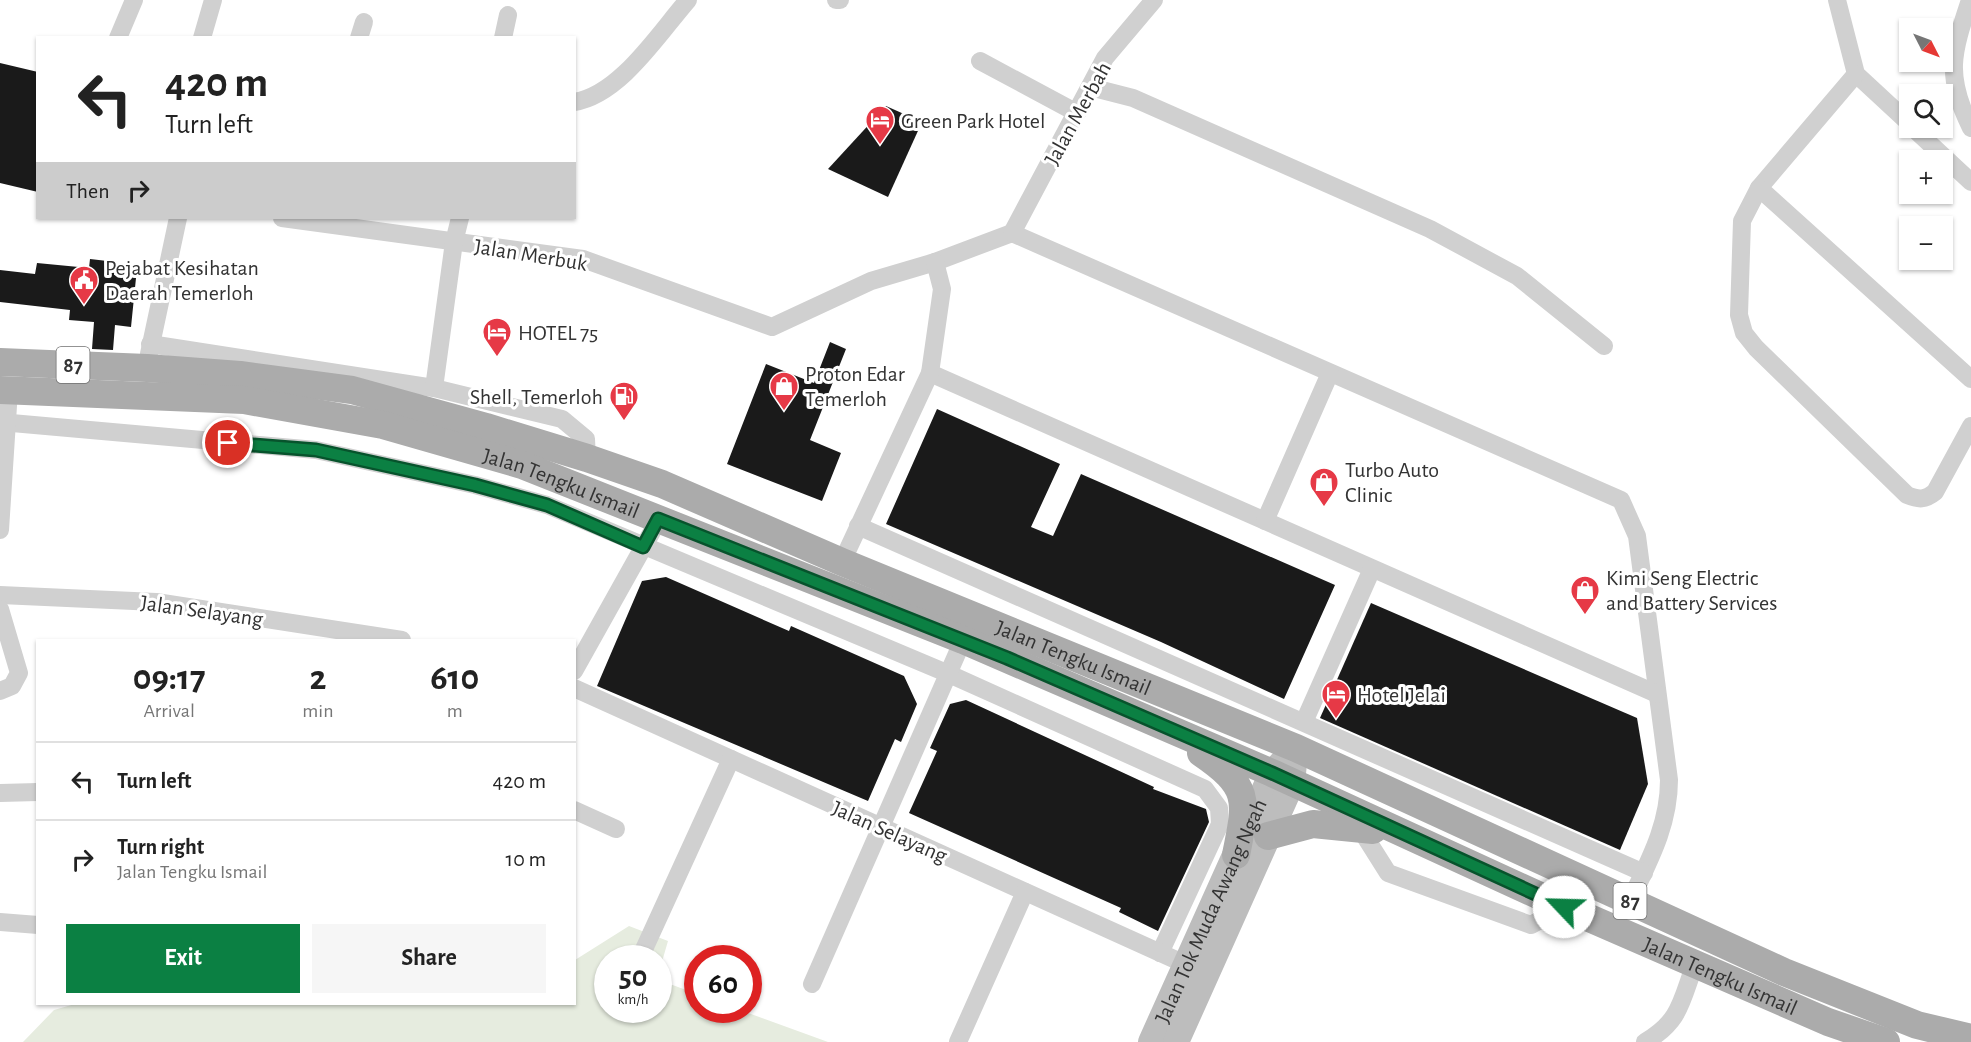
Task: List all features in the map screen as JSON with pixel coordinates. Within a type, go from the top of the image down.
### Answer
[{"type":"main road","name":"87","points":[[0,362],[148,356]]},
{"type":"main road","name":"Jalan Tengku Ismail","points":[[148,356],[240,375],[352,390],[486,427],[662,484],[842,562],[1104,668],[1300,735],[1450,820],[1784,972],[1917,1025],[1971,1038]]},
{"type":"main road","name":"Jalan Tengku Ismail","points":[[5,390],[244,400],[383,425],[522,465],[963,640],[1160,724],[1564,907],[1828,1022],[1886,1042]]},
{"type":"main road","points":[[1094,696],[1104,668]]},
{"type":"main road","points":[[1160,724],[1224,769],[1242,794],[1244,811],[1236,855]]},
{"type":"main road","name":"Jalan Tok Muda Awang Ngah","points":[[1176,1042],[1196,968],[1236,855],[1282,778],[1300,735]]},
{"type":"main road","name":"Jalan Tok Muda Awang Ngah","points":[[1151,1042],[1196,968],[1268,836],[1282,778]]},
{"type":"main road","points":[[1450,820],[1446,834],[1449,843],[1494,875]]},
{"type":"main road","points":[[1268,836],[1313,824],[1359,827],[1410,837]]},
{"type":"street","points":[[119,36],[134,0]]},
{"type":"street","points":[[203,36],[213,0]]},
{"type":"street","points":[[576,101],[599,95],[621,77],[688,0]]},
{"type":"street","points":[[1837,0],[1856,74],[1899,114]]},
{"type":"street","points":[[1970,0],[1954,46],[1952,69],[1962,109],[1971,128]]},
{"type":"street","name":"Jalan Merbah","points":[[1012,233],[1105,58],[1148,2]]},
{"type":"street","points":[[503,36],[508,15]]},
{"type":"street","points":[[980,61],[1077,113]]},
{"type":"street","points":[[1856,74],[1759,188],[1742,221],[1739,315],[1744,333],[1756,348],[1907,495],[1917,500],[1928,498],[1935,492],[1971,426]]},
{"type":"street","points":[[1090,87],[1133,98],[1430,228],[1517,276],[1605,346]]},
{"type":"street","points":[[1924,138],[1971,182]]},
{"type":"street","points":[[1759,188],[1971,379]]},
{"type":"street","points":[[178,219],[148,356],[434,388],[562,419],[586,439],[587,458]]},
{"type":"street","name":"Jalan Merbuk","points":[[290,219],[583,259],[772,327],[871,281],[935,262]]},
{"type":"street","points":[[434,388],[454,242],[460,219]]},
{"type":"street","points":[[842,562],[930,373],[942,289],[935,262],[1012,233],[1621,500],[1637,536],[1669,780],[1669,804],[1662,832],[1630,901]]},
{"type":"street","points":[[930,373],[1657,694]]},
{"type":"street","points":[[1265,521],[1330,373]]},
{"type":"street","points":[[0,530],[5,390]]},
{"type":"street","name":"Jalan Tengku Ismail","points":[[4,422],[316,450],[475,485],[547,505],[949,674],[1166,771],[1204,789],[1219,808],[1220,824],[1161,953]]},
{"type":"street","points":[[576,667],[658,519]]},
{"type":"street","name":"Jalan Tengku Ismail","points":[[858,526],[1300,735],[1644,873]]},
{"type":"street","points":[[1300,735],[1372,568]]},
{"type":"street","name":"Jalan Selayang","points":[[0,595],[156,602],[396,639]]},
{"type":"street","points":[[0,609],[19,673],[12,687],[0,691]]},
{"type":"street","points":[[812,984],[963,640]]},
{"type":"street","name":"Jalan Selayang","points":[[576,689],[1196,968]]},
{"type":"street","points":[[646,945],[731,759]]},
{"type":"street","points":[[0,793],[36,792]]},
{"type":"street","points":[[576,811],[616,829]]},
{"type":"street","points":[[1359,827],[1388,873],[1531,925],[1564,907]]},
{"type":"street","points":[[958,1042],[1025,892]]},
{"type":"street","points":[[0,922],[36,925]]},
{"type":"street","points":[[1645,1042],[1664,1031],[1672,1022],[1695,964]]},
{"type":"shaded area","points":[[629,926],[668,941],[667,945],[599,945]]},
{"type":"shaded area","points":[[594,948],[594,1023],[672,1023],[672,985],[684,989],[684,1023],[762,1023],[762,1018],[828,1042],[23,1042],[54,1010],[72,1005],[576,1005],[576,959]]},
{"type":"building","points":[[0,63],[36,72],[36,192],[0,183]]},
{"type":"building","name":"Green Park Hotel","points":[[886,106],[922,122],[888,197],[828,169]]},
{"type":"building","name":"Pejabat Kesihatan Daerah Temerloh","points":[[90,259],[116,262],[114,275],[136,278],[131,327],[115,325],[113,350],[92,349],[94,322],[69,320],[70,310],[0,302],[0,270],[35,274],[37,263],[89,268]]},
{"type":"building","name":"Proton Edar Temerloh","points":[[830,342],[846,349],[810,440],[841,453],[822,501],[727,464],[766,364],[814,383]]},
{"type":"building","points":[[937,409],[1060,464],[1031,527],[1053,536],[1081,474],[1335,585],[1284,699],[1161,642],[886,524]]},
{"type":"building","points":[[666,577],[789,631],[791,626],[904,676],[917,704],[901,742],[895,739],[868,801],[597,686],[642,581]]},
{"type":"building","points":[[1371,603],[1637,718],[1648,784],[1620,850],[1320,718]]},
{"type":"building","points":[[966,700],[1154,787],[1153,789],[1206,809],[1209,822],[1158,931],[1119,912],[1121,908],[909,813],[937,751],[930,748],[950,704]]},
{"type":"place","name":"Green Park Hotel","points":[[880,146]]},
{"type":"place","name":"Pejabat Kesihatan Daerah Temerloh","points":[[84,306]]},
{"type":"place","name":"HOTEL 75","points":[[497,358]]},
{"type":"place","name":"Proton Edar Temerloh","points":[[784,412]]},
{"type":"place","name":"Shell, Temerloh","points":[[624,422]]},
{"type":"place","name":"Turbo Auto Clinic","points":[[1324,508]]},
{"type":"place","name":"Kimi Seng Electric and Battery Services","points":[[1585,616]]},
{"type":"place","name":"Hotel Jelai","points":[[1336,720]]},
{"type":"route","points":[[228,443],[316,450],[475,485],[547,505],[643,547],[658,519],[1007,658],[1272,773],[1564,907]]}]
